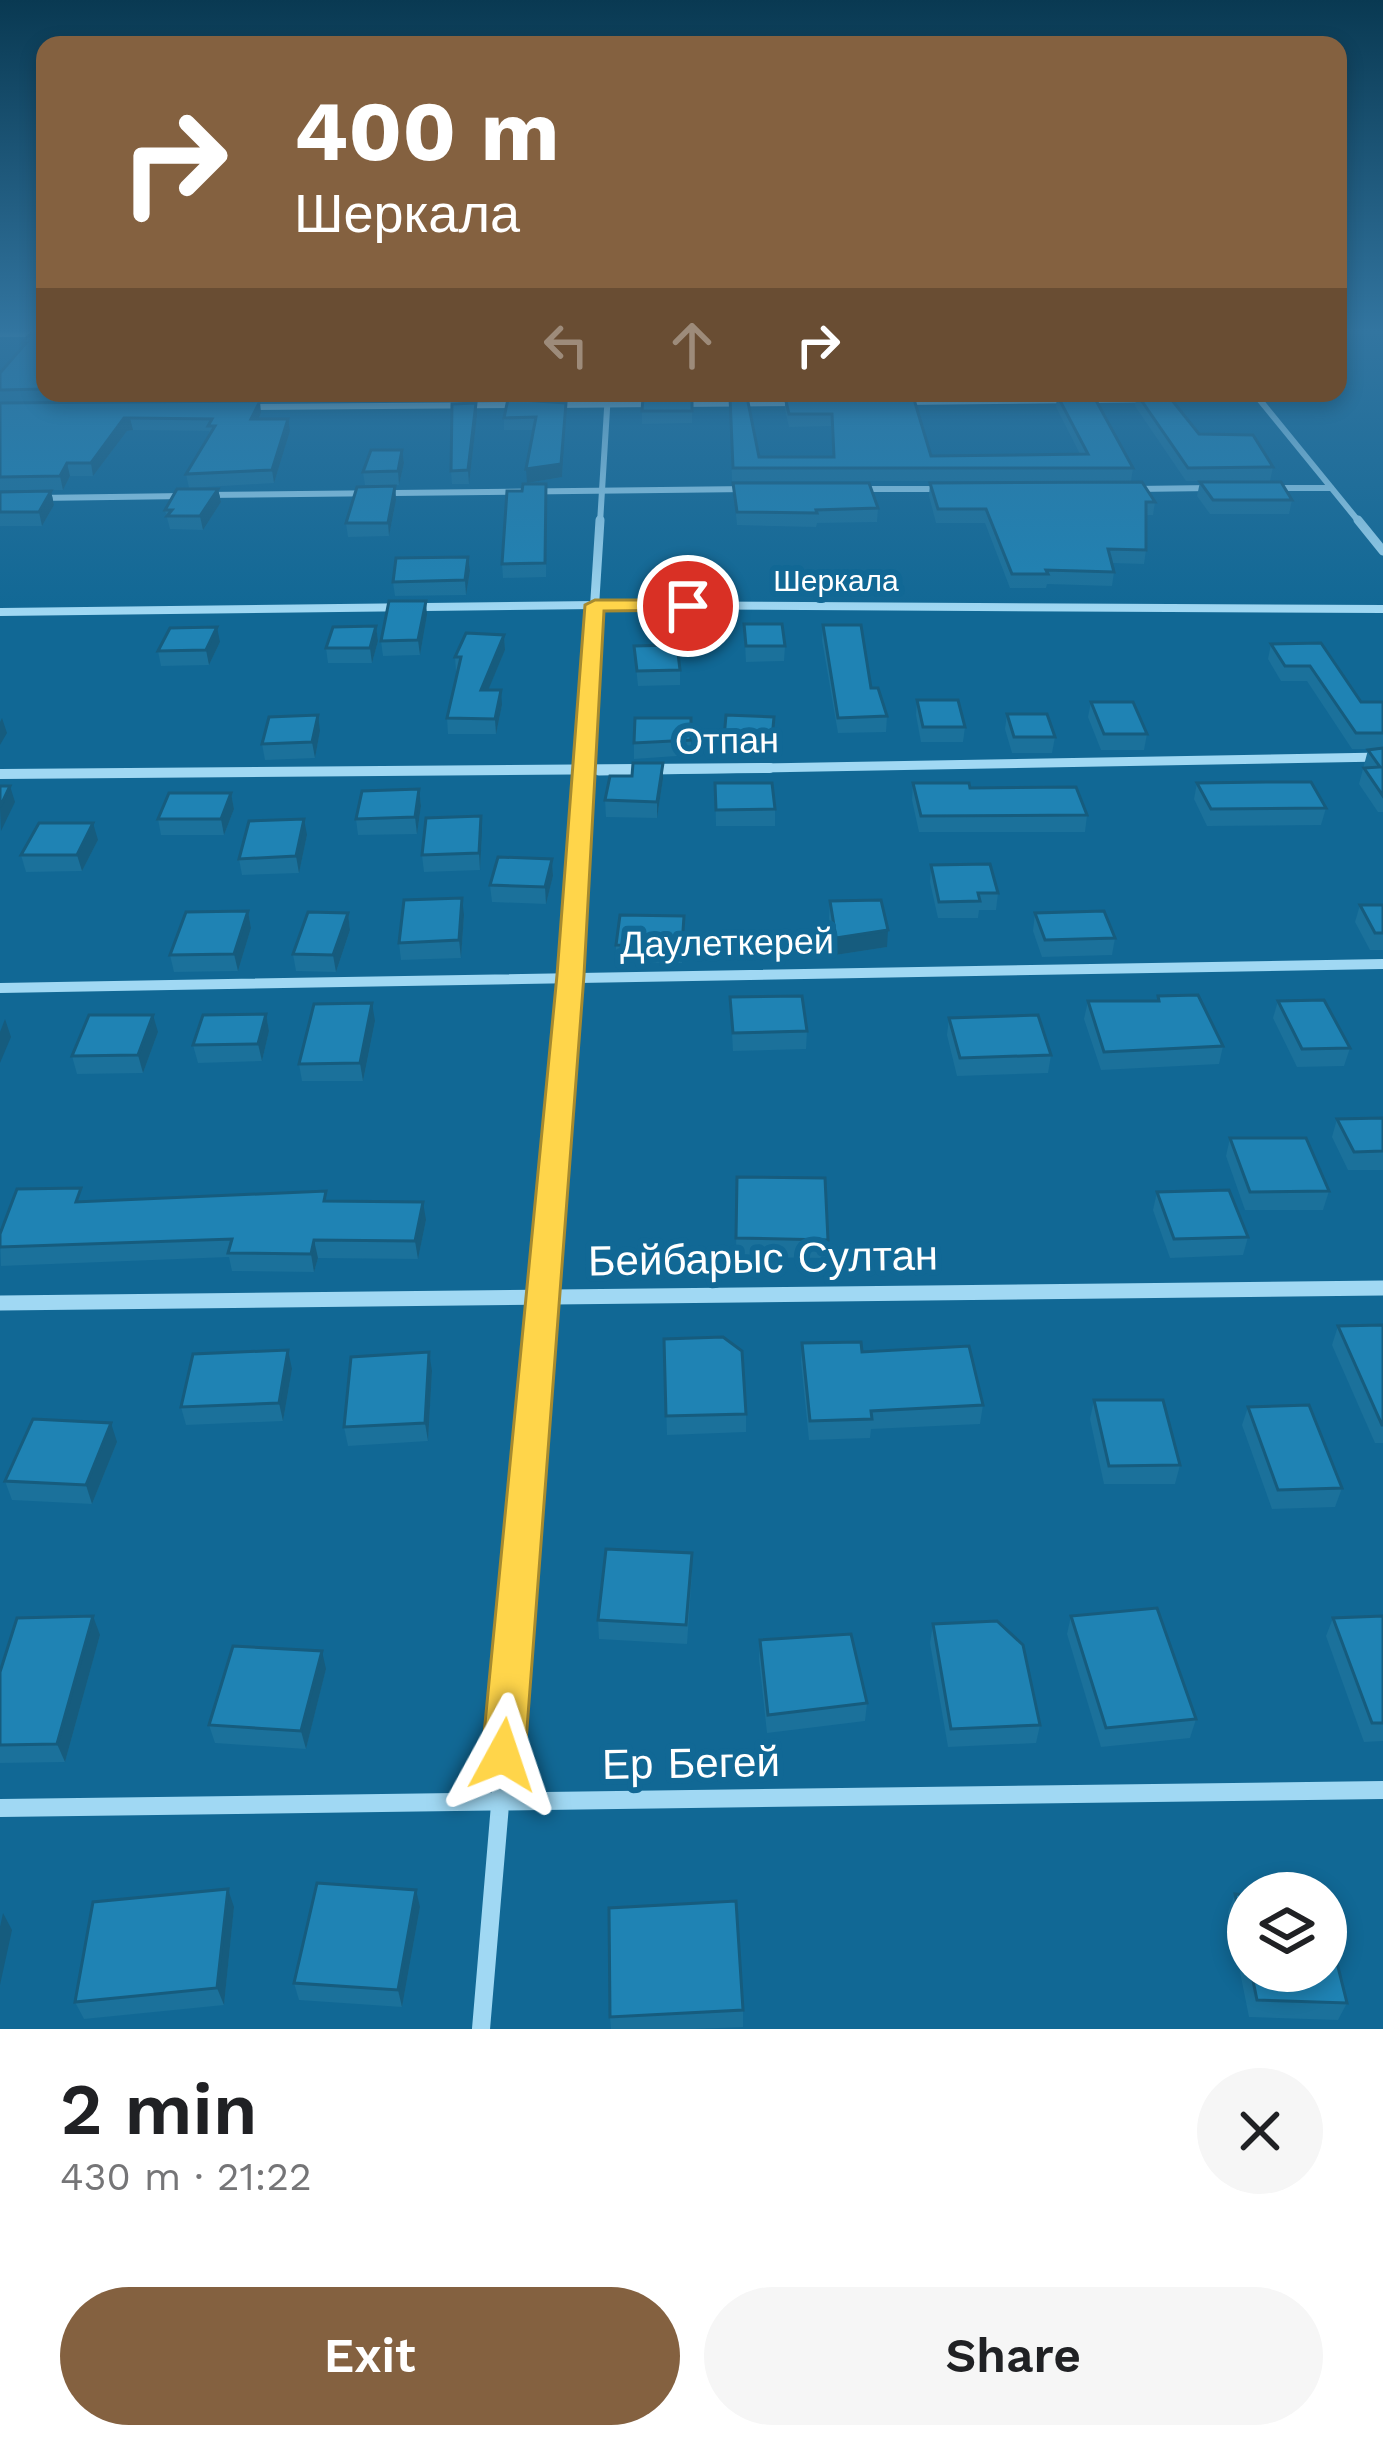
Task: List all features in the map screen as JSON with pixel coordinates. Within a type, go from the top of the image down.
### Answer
[{"type":"street","points":[[482,2029],[571,975],[607,424]]},
{"type":"street","points":[[1279,424],[1383,551]]},
{"type":"street","points":[[1120,489],[1214,488]]},
{"type":"street","points":[[1261,488],[1331,488]]},
{"type":"street","points":[[23,498],[767,489]]},
{"type":"street","points":[[838,489],[955,489]]},
{"type":"street","name":"Шеркала","points":[[0,612],[595,605],[1383,609]]},
{"type":"street","name":"Отпан","points":[[0,774],[584,771],[1383,757]]},
{"type":"street","name":"Даулеткерей","points":[[0,988],[1383,964]]},
{"type":"street","name":"Бейбарыс Султан","points":[[0,1303],[1383,1288]]},
{"type":"street","name":"Ер Бегей","points":[[0,1808],[1383,1790]]},
{"type":"building","points":[[0,424],[120,424],[91,463],[67,463],[60,476],[0,477]]},
{"type":"building","points":[[287,424],[272,470],[186,474],[215,426],[208,426]]},
{"type":"building","points":[[452,424],[474,424],[468,470],[451,471]]},
{"type":"building","points":[[535,424],[564,424],[561,464],[526,469]]},
{"type":"building","points":[[731,424],[752,424],[759,457],[834,457],[832,424],[921,424],[931,456],[1088,454],[1072,424],[1109,424],[1133,468],[733,468]]},
{"type":"building","points":[[1157,424],[1191,424],[1199,434],[1253,435],[1273,467],[1188,468]]},
{"type":"building","points":[[371,450],[402,450],[398,471],[363,472]]},
{"type":"building","points":[[1142,482],[1155,502],[1146,502],[1146,550],[1108,549],[1114,572],[1046,570],[1048,574],[1012,574],[986,509],[938,509],[930,483]]},
{"type":"building","points":[[1200,482],[1281,482],[1292,500],[1213,500]]},
{"type":"building","points":[[733,483],[869,483],[878,508],[737,512]]},
{"type":"building","points":[[523,484],[546,484],[545,563],[502,564],[507,491],[522,491]]},
{"type":"building","points":[[395,486],[388,523],[346,523],[357,487]]},
{"type":"building","points":[[177,489],[218,489],[200,516],[167,516],[172,510],[165,510]]},
{"type":"building","points":[[51,491],[39,512],[0,512],[0,492]]},
{"type":"building","points":[[468,557],[465,580],[393,582],[396,558]]},
{"type":"building","points":[[389,601],[426,601],[418,640],[381,641]]},
{"type":"building","points":[[744,624],[782,624],[785,646],[746,646]]},
{"type":"building","points":[[823,625],[861,625],[871,688],[878,688],[887,716],[838,718]]},
{"type":"building","points":[[376,626],[370,648],[326,648],[333,627]]},
{"type":"building","points":[[217,627],[206,650],[158,651],[170,628]]},
{"type":"building","points":[[466,633],[504,635],[481,690],[501,690],[495,719],[447,718],[461,657],[455,657]]},
{"type":"building","points":[[1321,643],[1361,702],[1383,702],[1383,733],[1356,733],[1310,666],[1285,666],[1271,644]]},
{"type":"building","points":[[677,645],[680,670],[637,671],[634,646]]},
{"type":"building","points":[[917,700],[958,700],[965,727],[923,727]]},
{"type":"building","points":[[1091,702],[1133,702],[1147,734],[1104,734]]},
{"type":"building","points":[[1007,714],[1047,714],[1055,737],[1014,737]]},
{"type":"building","points":[[318,715],[312,742],[262,744],[269,717]]},
{"type":"building","points":[[726,715],[774,717],[772,739],[724,738]]},
{"type":"building","points":[[635,718],[691,718],[691,740],[634,743]]},
{"type":"building","points":[[1383,748],[1383,796],[1364,768],[1380,767],[1368,750]]},
{"type":"building","points":[[633,763],[663,763],[657,802],[605,800],[610,776],[632,776]]},
{"type":"building","points":[[1311,782],[1326,808],[1211,809],[1197,783]]},
{"type":"building","points":[[715,783],[772,783],[775,809],[716,810]]},
{"type":"building","points":[[913,783],[969,783],[970,788],[1076,787],[1087,815],[921,816]]},
{"type":"building","points":[[0,786],[10,786],[0,807]]},
{"type":"building","points":[[419,789],[415,817],[356,819],[362,791]]},
{"type":"building","points":[[169,793],[231,793],[221,819],[158,819]]},
{"type":"building","points":[[481,816],[479,853],[422,855],[426,818]]},
{"type":"building","points":[[304,819],[296,856],[239,859],[249,821]]},
{"type":"building","points":[[39,823],[93,823],[77,855],[21,855]]},
{"type":"building","points":[[498,857],[552,859],[545,887],[490,885]]},
{"type":"building","points":[[990,864],[998,893],[978,893],[980,901],[939,902],[931,865]]},
{"type":"building","points":[[462,898],[459,940],[399,943],[404,900]]},
{"type":"building","points":[[881,900],[888,930],[836,938],[830,901]]},
{"type":"building","points":[[1360,905],[1383,905],[1383,933],[1375,933]]},
{"type":"building","points":[[248,911],[234,954],[170,955],[186,912]]},
{"type":"building","points":[[1104,911],[1115,938],[1045,940],[1035,913]]},
{"type":"building","points":[[308,912],[348,913],[333,955],[293,954]]},
{"type":"building","points":[[620,915],[684,916],[682,946],[616,945]]},
{"type":"building","points":[[1198,995],[1223,1046],[1104,1052],[1088,1001],[1159,1001],[1158,996]]},
{"type":"building","points":[[802,996],[807,1031],[733,1033],[730,997]]},
{"type":"building","points":[[1324,1000],[1350,1048],[1302,1049],[1278,1001]]},
{"type":"building","points":[[372,1003],[360,1063],[299,1064],[314,1004]]},
{"type":"building","points":[[266,1014],[258,1044],[193,1045],[203,1015]]},
{"type":"building","points":[[89,1015],[153,1015],[138,1055],[72,1056]]},
{"type":"building","points":[[1038,1015],[1051,1055],[960,1058],[949,1018]]},
{"type":"building","points":[[1383,1118],[1383,1151],[1354,1152],[1337,1119]]},
{"type":"building","points":[[1230,1138],[1306,1138],[1329,1191],[1250,1192]]},
{"type":"building","points":[[737,1177],[825,1178],[828,1240],[736,1238]]},
{"type":"building","points":[[81,1188],[76,1202],[326,1191],[324,1201],[423,1202],[415,1241],[314,1240],[311,1254],[228,1253],[232,1239],[0,1247],[0,1234],[17,1189]]},
{"type":"building","points":[[1229,1190],[1248,1237],[1174,1239],[1157,1192]]},
{"type":"building","points":[[1383,1325],[1383,1425],[1382,1425],[1338,1326]]},
{"type":"building","points":[[723,1337],[742,1351],[746,1414],[666,1416],[664,1339]]},
{"type":"building","points":[[861,1342],[862,1352],[969,1346],[983,1405],[871,1411],[872,1419],[810,1421],[802,1343]]},
{"type":"building","points":[[288,1350],[279,1403],[181,1407],[193,1354]]},
{"type":"building","points":[[429,1352],[425,1423],[344,1427],[351,1357]]},
{"type":"building","points":[[1094,1400],[1163,1400],[1180,1465],[1109,1466]]},
{"type":"building","points":[[1309,1405],[1342,1488],[1278,1490],[1248,1407]]},
{"type":"building","points":[[33,1419],[111,1423],[86,1485],[5,1481]]},
{"type":"building","points":[[606,1549],[692,1553],[686,1625],[598,1620]]},
{"type":"building","points":[[1157,1608],[1196,1719],[1106,1728],[1071,1616]]},
{"type":"building","points":[[93,1616],[57,1744],[0,1745],[0,1672],[17,1618]]},
{"type":"building","points":[[1383,1616],[1383,1723],[1372,1723],[1333,1618]]},
{"type":"building","points":[[997,1621],[1023,1645],[1040,1725],[951,1729],[933,1624]]},
{"type":"building","points":[[851,1634],[867,1703],[768,1715],[760,1640]]},
{"type":"building","points":[[233,1646],[322,1651],[301,1731],[209,1725]]},
{"type":"building","points":[[317,1883],[416,1890],[398,1990],[294,1983]]},
{"type":"building","points":[[228,1889],[217,1988],[75,2002],[93,1902]]},
{"type":"building","points":[[736,1901],[743,2010],[610,2017],[609,1908]]},
{"type":"building","points":[[1255,1992],[1344,1992],[1347,2003],[1257,2000]]},
{"type":"route","points":[[503,1755],[571,975],[595,605],[688,606]]}]
